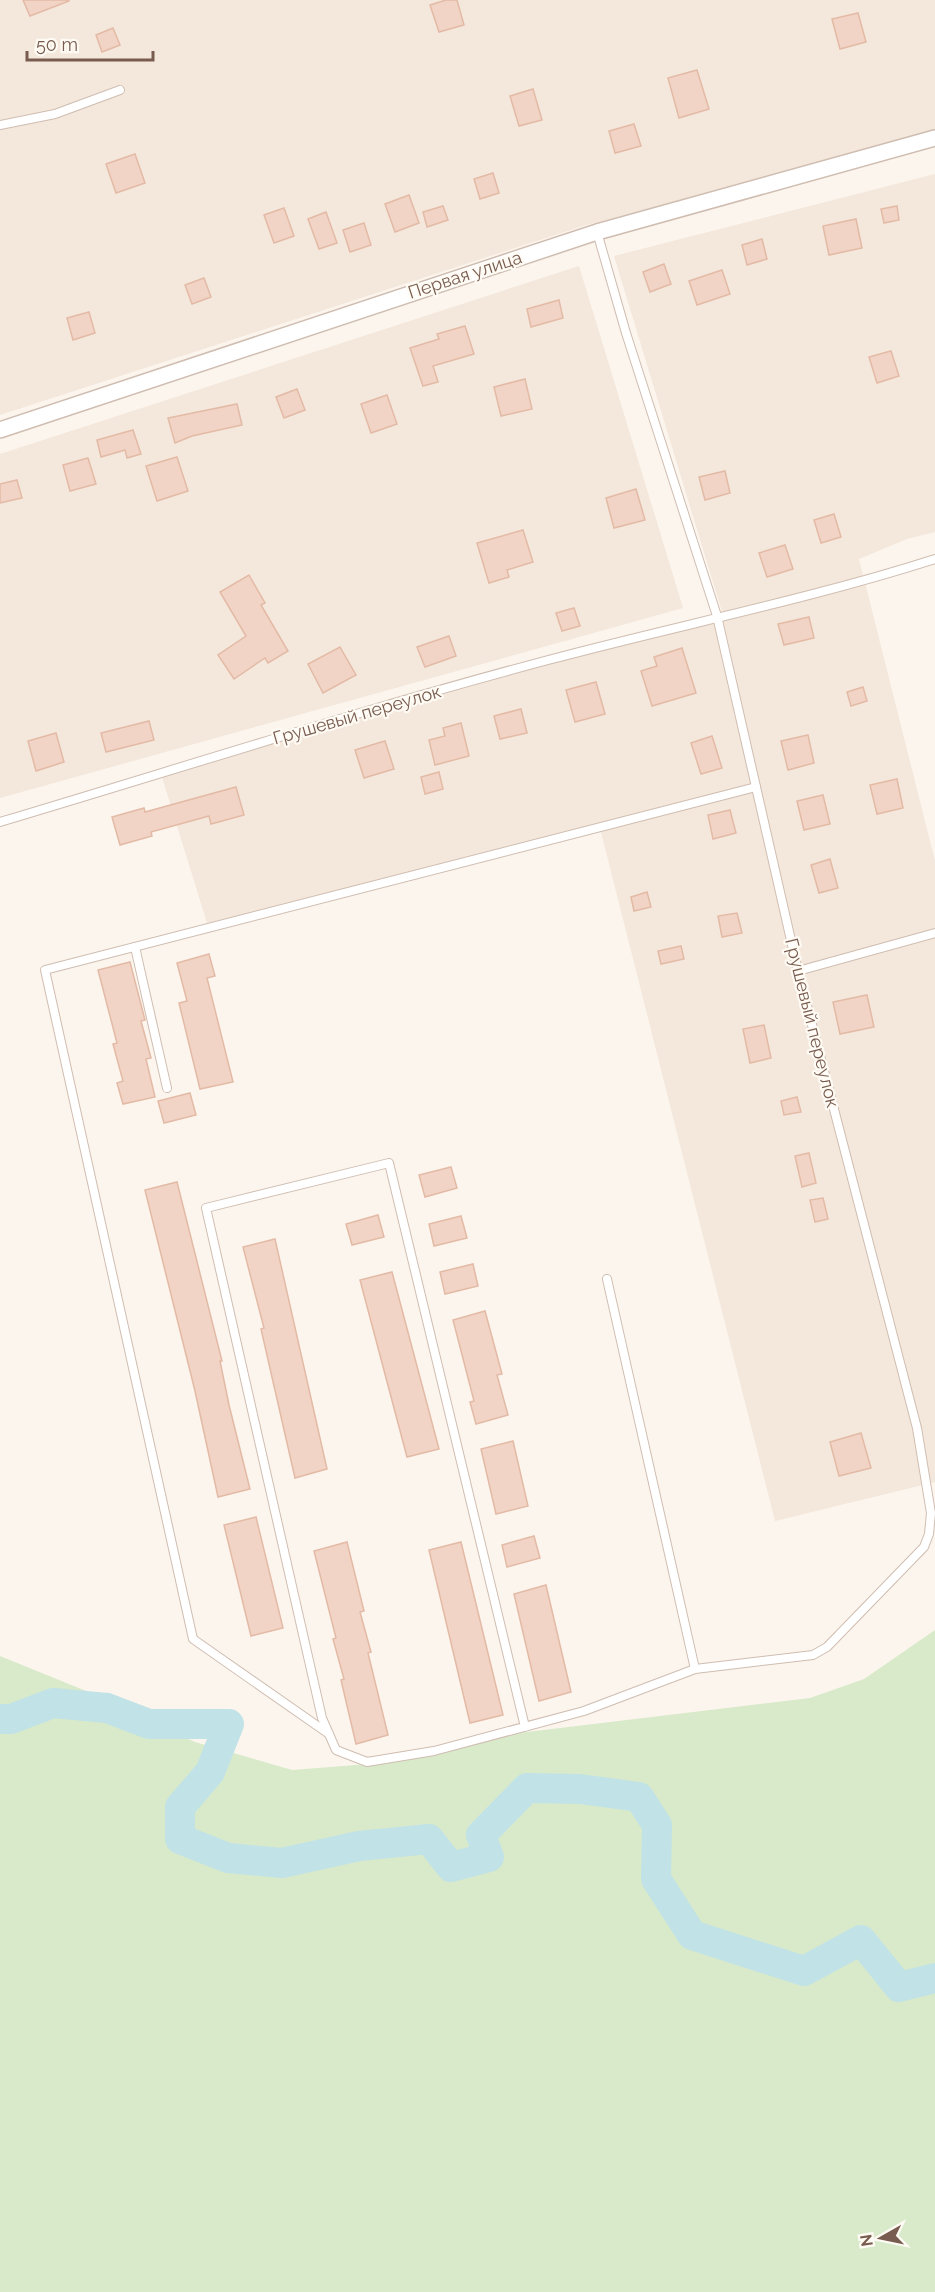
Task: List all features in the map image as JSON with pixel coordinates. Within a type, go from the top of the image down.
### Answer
[{"type":"street","name":"Первая улица","points":[[0,430],[597,231],[935,138]]},
{"type":"lane","points":[[0,125],[55,114],[120,90]]},
{"type":"lane","name":"Грушевый переулок","points":[[330,1735],[336,1749],[367,1762],[434,1751],[584,1711],[695,1669],[813,1655],[827,1647],[924,1547],[929,1534],[931,1513],[916,1428],[798,971],[717,616],[626,333],[597,231]]},
{"type":"lane","name":"Грушевый переулок","points":[[0,822],[358,714],[717,616],[866,581],[935,559]]},
{"type":"lane","points":[[330,1735],[193,1639],[45,970],[756,787]]},
{"type":"lane","points":[[798,971],[935,933]]},
{"type":"lane","points":[[135,947],[167,1088]]},
{"type":"lane","points":[[330,1735],[322,1718],[206,1208],[389,1163],[525,1727]]},
{"type":"lane","points":[[607,1279],[695,1669]]},
{"type":"shaded area","points":[[0,0],[935,0],[935,136],[586,225],[0,415]]},
{"type":"shaded area","points":[[935,174],[935,532],[907,539],[859,559],[935,861],[935,1482],[775,1521],[601,832],[207,923],[161,774],[723,615],[614,256]]},
{"type":"shaded area","points":[[579,266],[683,608],[0,798],[0,454]]},
{"type":"green space","points":[[935,1630],[935,2292],[0,2292],[0,1656],[123,1706],[195,1742],[292,1770],[394,1762],[493,1736],[810,1698],[864,1679]]},
{"type":"building","points":[[23,0],[69,0],[69,1],[30,16]]},
{"type":"building","points":[[446,0],[457,0],[464,25],[439,32],[430,5]]},
{"type":"building","points":[[858,13],[866,42],[840,49],[832,19]]},
{"type":"building","points":[[113,28],[120,45],[102,52],[96,35]]},
{"type":"building","points":[[697,70],[709,109],[679,118],[668,78]]},
{"type":"building","points":[[533,89],[542,120],[519,126],[510,96]]},
{"type":"building","points":[[634,124],[641,146],[615,153],[609,131]]},
{"type":"building","points":[[135,154],[145,183],[116,193],[106,164]]},
{"type":"building","points":[[493,173],[499,193],[480,199],[474,179]]},
{"type":"building","points":[[409,195],[419,223],[395,232],[385,204]]},
{"type":"building","points":[[443,206],[448,220],[427,227],[423,212]]},
{"type":"building","points":[[897,206],[899,220],[884,223],[881,209]]},
{"type":"building","points":[[284,208],[294,236],[274,243],[264,215]]},
{"type":"building","points":[[326,212],[337,243],[319,249],[308,219]]},
{"type":"building","points":[[856,219],[862,248],[829,255],[823,226]]},
{"type":"building","points":[[364,223],[371,245],[350,252],[343,230]]},
{"type":"building","points":[[762,239],[767,259],[747,265],[742,245]]},
{"type":"building","points":[[664,264],[671,284],[650,292],[643,272]]},
{"type":"building","points":[[722,270],[730,294],[697,305],[689,281]]},
{"type":"building","points":[[204,278],[211,297],[192,304],[185,285]]},
{"type":"building","points":[[559,300],[563,318],[531,327],[527,309]]},
{"type":"building","points":[[89,312],[95,333],[73,340],[67,318]]},
{"type":"building","points":[[465,326],[474,354],[433,366],[438,382],[423,386],[410,348],[439,339],[437,334]]},
{"type":"building","points":[[891,351],[899,376],[877,383],[869,357]]},
{"type":"building","points":[[525,379],[532,409],[501,416],[494,387]]},
{"type":"building","points":[[297,389],[305,410],[284,418],[276,397]]},
{"type":"building","points":[[387,395],[397,424],[371,433],[361,404]]},
{"type":"building","points":[[237,404],[242,425],[192,436],[175,443],[168,418]]},
{"type":"building","points":[[133,430],[141,454],[127,458],[125,450],[101,457],[97,440]]},
{"type":"building","points":[[177,457],[188,491],[157,501],[146,466]]},
{"type":"building","points":[[88,458],[96,484],[70,491],[63,465]]},
{"type":"building","points":[[725,471],[730,493],[705,500],[699,477]]},
{"type":"building","points":[[17,480],[22,498],[0,503],[0,484]]},
{"type":"building","points":[[636,489],[645,520],[614,528],[606,498]]},
{"type":"building","points":[[834,514],[841,537],[821,543],[814,520]]},
{"type":"building","points":[[523,530],[533,562],[507,570],[509,577],[489,583],[477,543]]},
{"type":"building","points":[[785,545],[793,569],[767,577],[759,553]]},
{"type":"building","points":[[249,575],[265,603],[261,605],[288,651],[268,663],[265,658],[234,679],[218,655],[246,636],[220,592]]},
{"type":"building","points":[[574,608],[580,626],[562,631],[556,613]]},
{"type":"building","points":[[809,617],[814,638],[784,645],[778,624]]},
{"type":"building","points":[[449,636],[456,656],[425,667],[417,647]]},
{"type":"building","points":[[340,647],[356,675],[323,693],[308,664]]},
{"type":"building","points":[[682,648],[696,693],[652,706],[641,671],[657,666],[654,657]]},
{"type":"building","points":[[596,682],[605,714],[575,722],[566,690]]},
{"type":"building","points":[[863,687],[867,701],[851,706],[847,692]]},
{"type":"building","points":[[521,709],[527,733],[500,739],[494,716]]},
{"type":"building","points":[[149,721],[154,740],[106,752],[101,733]]},
{"type":"building","points":[[461,723],[469,756],[435,765],[429,740],[445,736],[443,728]]},
{"type":"building","points":[[56,733],[64,762],[36,771],[28,741]]},
{"type":"building","points":[[808,735],[814,763],[788,770],[781,741]]},
{"type":"building","points":[[712,736],[722,768],[701,774],[691,743]]},
{"type":"building","points":[[385,741],[394,769],[364,778],[355,750]]},
{"type":"building","points":[[439,772],[443,789],[425,794],[421,777]]},
{"type":"building","points":[[897,779],[903,808],[877,814],[870,785]]},
{"type":"building","points":[[236,787],[244,815],[211,824],[209,816],[151,832],[152,836],[120,845],[112,817],[144,808],[145,812]]},
{"type":"building","points":[[823,795],[830,824],[804,830],[797,801]]},
{"type":"building","points":[[730,810],[736,833],[713,839],[708,815]]},
{"type":"building","points":[[830,859],[838,888],[819,893],[811,865]]},
{"type":"building","points":[[647,892],[651,907],[634,911],[631,897]]},
{"type":"building","points":[[737,913],[742,933],[722,937],[718,916]]},
{"type":"building","points":[[681,946],[684,959],[661,964],[658,951]]},
{"type":"building","points":[[209,954],[215,976],[207,978],[233,1082],[200,1089],[179,1003],[187,1001],[177,963]]},
{"type":"building","points":[[130,962],[145,1020],[141,1021],[151,1058],[146,1059],[155,1097],[123,1104],[117,1083],[123,1081],[113,1044],[117,1043],[98,970]]},
{"type":"building","points":[[867,995],[874,1027],[840,1034],[833,1002]]},
{"type":"building","points":[[764,1025],[771,1058],[750,1063],[743,1029]]},
{"type":"building","points":[[190,1093],[196,1115],[164,1123],[158,1101]]},
{"type":"building","points":[[797,1097],[801,1112],[784,1115],[781,1101]]},
{"type":"building","points":[[809,1153],[816,1183],[802,1187],[795,1156]]},
{"type":"building","points":[[451,1167],[457,1188],[425,1197],[419,1175]]},
{"type":"building","points":[[177,1182],[222,1361],[220,1361],[229,1405],[250,1489],[218,1497],[195,1391],[145,1190]]},
{"type":"building","points":[[823,1198],[828,1219],[815,1222],[810,1200]]},
{"type":"building","points":[[378,1215],[384,1237],[352,1245],[346,1224]]},
{"type":"building","points":[[461,1216],[467,1238],[434,1246],[429,1224]]},
{"type":"building","points":[[275,1239],[327,1469],[295,1478],[261,1329],[264,1328],[243,1247]]},
{"type":"building","points":[[473,1264],[478,1286],[445,1294],[440,1272]]},
{"type":"building","points":[[392,1272],[439,1449],[407,1457],[360,1280]]},
{"type":"building","points":[[485,1311],[502,1374],[497,1375],[508,1415],[476,1424],[470,1402],[474,1401],[453,1320]]},
{"type":"building","points":[[861,1433],[871,1468],[839,1476],[830,1442]]},
{"type":"building","points":[[513,1441],[528,1506],[496,1514],[481,1449]]},
{"type":"building","points":[[256,1517],[283,1628],[251,1636],[224,1525]]},
{"type":"building","points":[[534,1536],[540,1558],[507,1567],[502,1545]]},
{"type":"building","points":[[347,1542],[364,1611],[360,1612],[371,1652],[368,1653],[388,1735],[356,1744],[341,1680],[344,1679],[333,1639],[336,1638],[314,1551]]},
{"type":"building","points":[[461,1542],[503,1715],[470,1723],[429,1550]]},
{"type":"building","points":[[546,1585],[571,1692],[539,1701],[514,1594]]},
{"type":"waterway","points":[[0,1719],[11,1719],[53,1703],[107,1708],[149,1724],[229,1724],[210,1772],[180,1807],[180,1839],[228,1858],[282,1863],[359,1846],[429,1839],[451,1867],[489,1857],[481,1835],[527,1788],[580,1789],[639,1797],[657,1825],[656,1879],[692,1935],[804,1971],[861,1940],[899,1987],[935,1978]]}]
